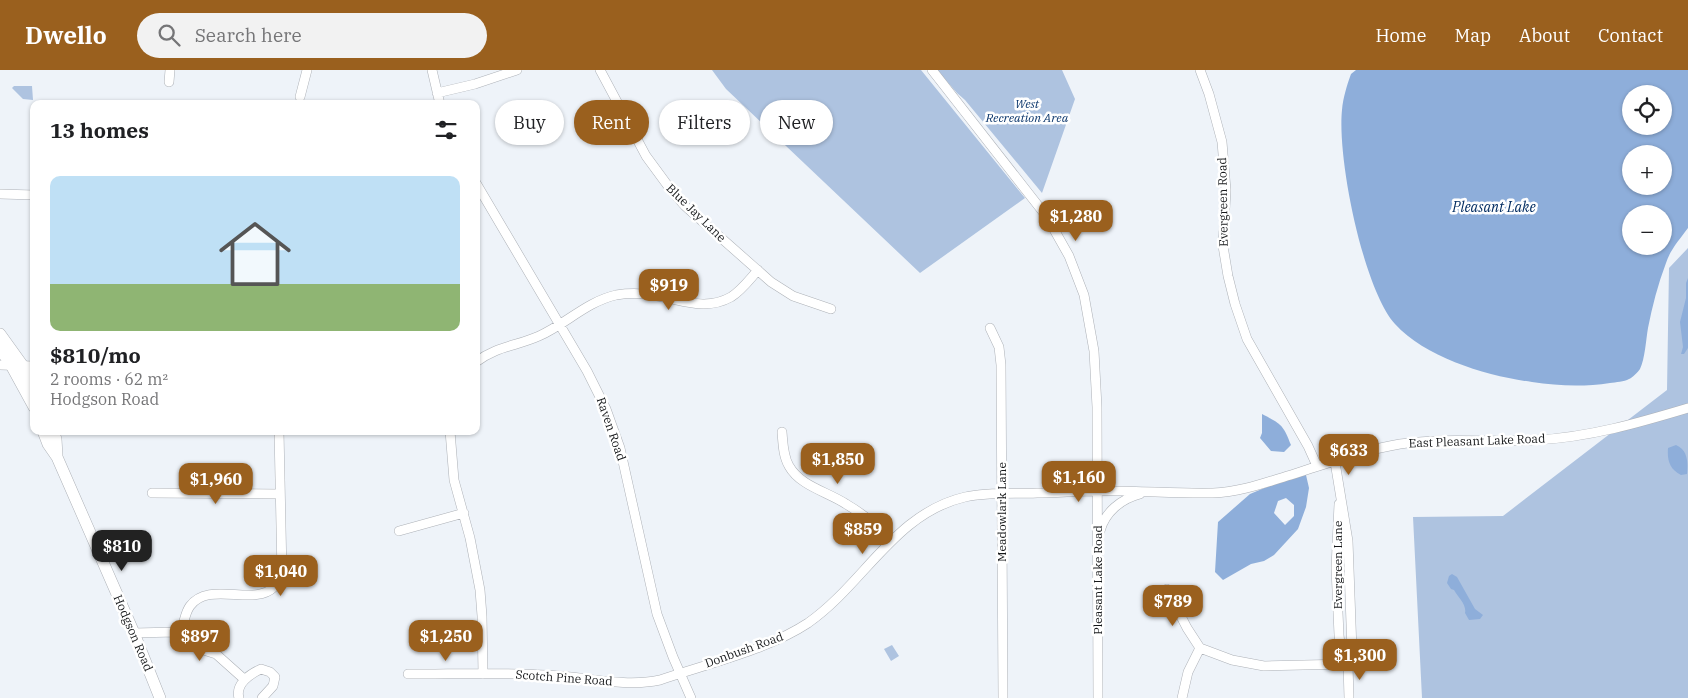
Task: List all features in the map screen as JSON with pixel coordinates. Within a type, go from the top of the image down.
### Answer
[{"type":"main road","points":[[0,334],[17,365],[30,397]]},
{"type":"main road","points":[[0,349],[17,365],[30,383]]},
{"type":"main road","name":"Hodgson Road","points":[[45,435],[57,457],[134,633],[160,698]]},
{"type":"main road","name":"Hodgson Road","points":[[54,435],[57,457]]},
{"type":"street","points":[[169,82],[170,70]]},
{"type":"street","points":[[300,97],[307,70]]},
{"type":"street","points":[[432,70],[439,100]]},
{"type":"street","points":[[437,93],[483,82],[517,70]]},
{"type":"street","name":"Blue Jay Lane","points":[[600,70],[635,138],[658,174],[685,206],[771,282],[793,296],[831,309]]},
{"type":"street","name":"Pleasant Lake Road","points":[[932,70],[1047,216],[1069,256],[1084,295],[1094,351],[1096,379],[1098,698]]},
{"type":"street","name":"Evergreen Road","points":[[1200,70],[1209,94],[1222,142],[1226,190],[1223,246],[1235,304],[1247,340],[1308,446],[1317,466]]},
{"type":"street","points":[[0,194],[30,195]]},
{"type":"street","name":"Raven Road","points":[[480,199],[598,390],[614,428],[623,462],[654,604],[663,632],[691,698]]},
{"type":"street","points":[[480,359],[493,351],[530,340],[592,304],[616,295],[644,294],[696,305],[714,303],[731,297],[758,270]]},
{"type":"street","name":"Meadowlark Lane","points":[[990,328],[998,347],[1001,365],[1003,698]]},
{"type":"street","name":"East Pleasant Lake Road","points":[[1059,492],[1214,493],[1239,490],[1378,449],[1417,442],[1530,440],[1586,435],[1688,408]]},
{"type":"street","points":[[782,432],[786,459],[794,473],[808,484],[847,504],[892,540]]},
{"type":"street","points":[[134,633],[176,632],[182,627],[185,614],[191,604],[201,597],[212,594],[262,594],[274,587],[282,574],[279,435]]},
{"type":"street","points":[[450,435],[454,480],[474,555],[480,590],[484,674]]},
{"type":"street","name":"Evergreen Lane","points":[[1334,462],[1346,525],[1350,568],[1352,651],[1348,664],[1349,698]]},
{"type":"street","name":"Donbush Road","points":[[680,672],[768,644],[806,624],[835,602],[892,540],[914,520],[938,506],[966,497],[1059,492]]},
{"type":"street","points":[[1097,541],[1102,522],[1116,506],[1132,496],[1149,492]]},
{"type":"street","points":[[152,493],[280,494]]},
{"type":"street","name":"Evergreen Lane","points":[[1340,494],[1336,550],[1337,600],[1340,653],[1348,664]]},
{"type":"street","points":[[399,531],[464,513]]},
{"type":"street","points":[[1167,589],[1187,628],[1200,648],[1230,659],[1264,666],[1348,664]]},
{"type":"street","points":[[178,630],[183,642],[216,654],[244,679]]},
{"type":"street","points":[[1182,698],[1188,672],[1200,648]]},
{"type":"street","points":[[239,698],[237,694],[244,679],[261,669],[270,672],[275,677],[273,686],[262,698]]},
{"type":"street","name":"Scotch Pine Road","points":[[408,674],[546,674],[637,684],[660,680],[680,672]]},
{"type":"green space","name":"West Recreation Area","points":[[712,70],[921,70],[1025,198],[920,273],[785,145],[833,145],[833,100],[760,100],[760,121],[750,112],[750,100],[738,100],[726,89]]},
{"type":"green space","name":"West Recreation Area","points":[[937,70],[1062,70],[1075,99],[1042,193],[965,100]]},
{"type":"green space","points":[[14,86],[32,86],[33,100],[23,99],[12,88]]},
{"type":"green space","points":[[1688,248],[1688,698],[1422,698],[1413,517],[1503,516],[1667,390],[1669,268]]},
{"type":"green space","points":[[892,645],[899,656],[891,661],[884,649]]},
{"type":"water","name":"Pleasant Lake","points":[[1356,70],[1688,70],[1688,228],[1672,250],[1672,205],[1622,205],[1622,255],[1670,255],[1651,312],[1643,360],[1640,369],[1635,375],[1622,381],[1581,385],[1552,384],[1514,379],[1477,370],[1440,356],[1423,347],[1395,324],[1383,306],[1373,282],[1355,222],[1344,159],[1342,110],[1351,74]]},
{"type":"water","points":[[1688,278],[1688,348],[1684,354],[1681,354],[1683,347],[1680,322],[1686,298]]},
{"type":"water","points":[[1262,414],[1277,423],[1286,433],[1291,445],[1284,452],[1271,451],[1260,438],[1262,433]]},
{"type":"water","points":[[1676,445],[1685,453],[1687,474],[1681,475],[1670,464],[1668,448]]},
{"type":"water","points":[[1306,475],[1309,488],[1306,507],[1298,529],[1274,555],[1264,561],[1251,564],[1223,580],[1215,572],[1218,522],[1250,494],[1288,478]],"holes":[[[1286,498],[1294,505],[1294,516],[1285,525],[1274,513],[1278,501]]]},
{"type":"water","points":[[1452,574],[1457,577],[1475,609],[1483,615],[1480,619],[1469,620],[1462,601],[1447,583],[1449,576]]}]
